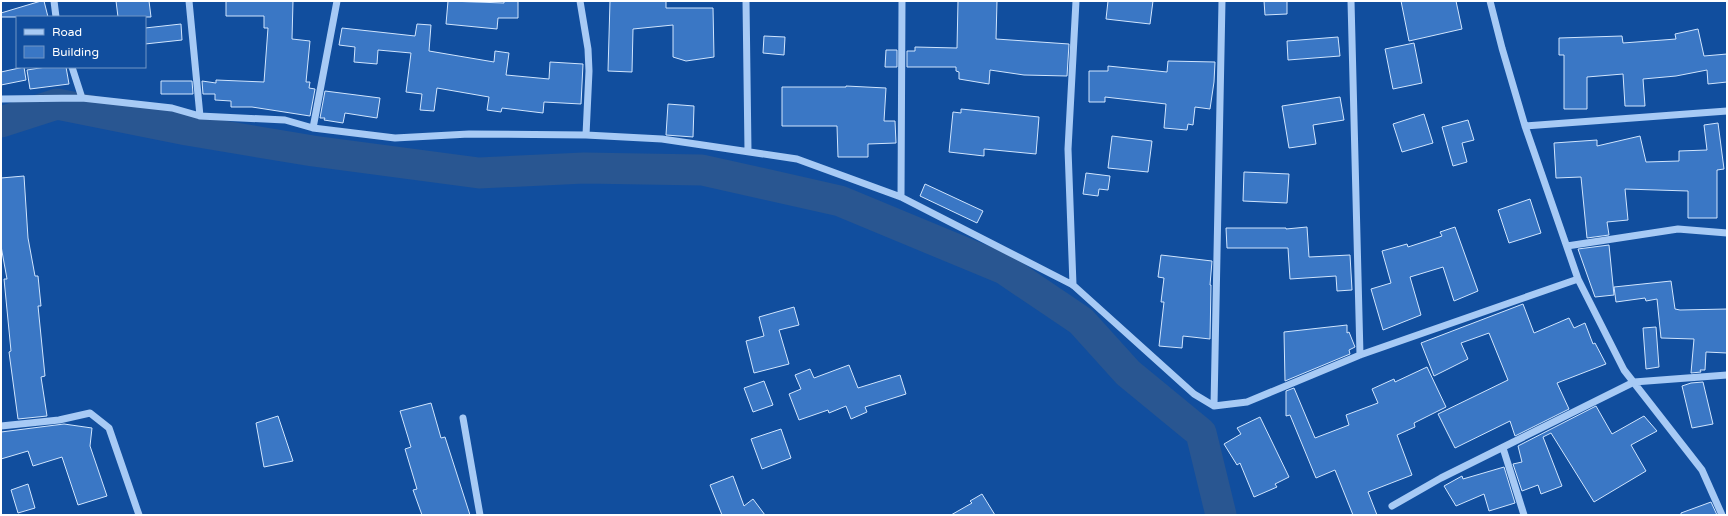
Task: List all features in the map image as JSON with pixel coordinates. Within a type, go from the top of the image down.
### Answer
[{"type":"street","points":[[54,1],[56,16]]},
{"type":"street","points":[[189,1],[200,116]]},
{"type":"street","points":[[313,128],[337,1]]},
{"type":"street","points":[[580,1],[589,64],[586,135]]},
{"type":"street","points":[[746,1],[748,151]]},
{"type":"street","points":[[901,197],[902,1]]},
{"type":"street","points":[[1073,285],[1068,149],[1076,1]]},
{"type":"street","points":[[1214,406],[1222,1]]},
{"type":"street","points":[[1351,1],[1360,355]]},
{"type":"street","points":[[1490,1],[1525,126],[1578,280],[1624,370],[1702,470],[1722,515]]},
{"type":"street","points":[[72,68],[82,98]]},
{"type":"street","points":[[1,99],[82,98],[172,108],[200,116],[285,120],[313,128],[395,138],[469,134],[586,135],[662,139],[797,159],[901,197],[1073,285],[1194,394],[1214,406],[1247,402],[1360,355],[1578,280]]},
{"type":"street","points":[[1525,126],[1727,112]]},
{"type":"street","points":[[1567,246],[1678,230],[1727,233]]},
{"type":"street","points":[[1392,506],[1441,478],[1634,382],[1727,374]]},
{"type":"street","points":[[1,426],[59,420],[90,413],[108,428],[139,515]]},
{"type":"street","points":[[462,418],[480,515]]},
{"type":"street","points":[[1503,448],[1524,515]]},
{"type":"building","points":[[44,1],[48,16],[1,17],[1,13]]},
{"type":"building","points":[[116,1],[149,1],[151,17],[118,16]]},
{"type":"building","points":[[226,1],[293,1],[292,39],[310,41],[306,82],[310,82],[309,88],[315,89],[310,116],[252,107],[231,107],[231,101],[215,100],[215,94],[203,94],[202,81],[216,83],[216,80],[264,82],[268,28],[264,28],[264,16],[226,16]]},
{"type":"building","points":[[448,1],[504,3],[504,1],[518,1],[518,18],[498,18],[497,29],[446,24]]},
{"type":"building","points":[[610,1],[666,1],[666,8],[713,8],[714,57],[686,61],[673,57],[673,25],[633,29],[632,72],[608,71]]},
{"type":"building","points":[[958,1],[997,1],[996,39],[1069,44],[1067,76],[1024,75],[990,70],[989,84],[959,79],[959,72],[956,71],[956,67],[907,67],[907,51],[915,51],[915,47],[957,48]]},
{"type":"building","points":[[1108,1],[1153,1],[1150,24],[1106,19]]},
{"type":"building","points":[[1264,1],[1287,1],[1287,14],[1265,15]]},
{"type":"building","points":[[1401,1],[1456,1],[1462,29],[1409,41]]},
{"type":"building","points":[[181,24],[182,40],[146,44],[146,28]]},
{"type":"building","points":[[417,24],[431,25],[429,51],[494,62],[495,51],[509,53],[506,75],[549,79],[550,62],[583,64],[581,104],[544,102],[543,113],[502,108],[501,112],[487,110],[489,97],[437,88],[434,111],[420,110],[422,94],[406,92],[411,53],[378,50],[377,64],[354,62],[355,47],[339,45],[342,28],[415,36]]},
{"type":"building","points":[[1698,29],[1704,56],[1727,54],[1727,82],[1708,84],[1707,70],[1676,76],[1643,79],[1645,106],[1625,106],[1623,74],[1587,77],[1587,109],[1564,109],[1564,55],[1559,55],[1559,38],[1622,36],[1623,43],[1676,39],[1675,34]]},
{"type":"building","points":[[764,36],[785,37],[784,55],[763,53]]},
{"type":"building","points":[[1338,37],[1340,56],[1288,60],[1287,41]]},
{"type":"building","points":[[1414,43],[1422,83],[1393,89],[1385,49]]},
{"type":"building","points":[[886,50],[897,50],[897,67],[885,67]]},
{"type":"building","points":[[1168,61],[1215,62],[1210,109],[1195,107],[1193,125],[1188,124],[1187,130],[1164,128],[1166,104],[1105,97],[1105,102],[1089,102],[1089,71],[1108,71],[1108,66],[1167,72]]},
{"type":"building","points":[[24,68],[26,80],[1,85],[1,72]]},
{"type":"building","points":[[40,68],[66,68],[69,84],[30,89],[27,70]]},
{"type":"building","points":[[161,81],[192,81],[193,94],[161,94]]},
{"type":"building","points":[[846,86],[886,88],[884,121],[895,121],[896,143],[868,144],[868,157],[838,157],[837,126],[782,126],[782,87]]},
{"type":"building","points":[[325,91],[380,98],[377,118],[345,113],[343,123],[320,118]]},
{"type":"building","points":[[1340,97],[1344,120],[1313,125],[1316,144],[1289,148],[1282,106]]},
{"type":"building","points":[[668,104],[694,106],[693,137],[666,135]]},
{"type":"building","points":[[961,109],[1039,117],[1036,154],[984,149],[984,156],[949,152],[953,112],[961,113]]},
{"type":"building","points":[[1424,114],[1433,143],[1402,152],[1393,124]]},
{"type":"building","points":[[1468,120],[1474,140],[1462,143],[1467,162],[1453,166],[1442,127]]},
{"type":"building","points":[[1718,123],[1724,169],[1717,170],[1717,218],[1688,218],[1688,191],[1625,189],[1628,220],[1607,222],[1609,235],[1587,238],[1581,177],[1556,178],[1554,143],[1597,140],[1597,146],[1640,136],[1646,162],[1679,161],[1679,151],[1707,150],[1704,125]]},
{"type":"building","points":[[1112,136],[1152,141],[1148,172],[1108,168]]},
{"type":"building","points":[[1244,172],[1289,174],[1287,203],[1243,201]]},
{"type":"building","points":[[1086,173],[1110,176],[1108,190],[1099,189],[1098,196],[1083,194]]},
{"type":"building","points":[[24,176],[28,238],[35,276],[38,276],[41,306],[38,306],[45,376],[41,377],[47,416],[18,419],[9,352],[11,351],[4,279],[7,279],[1,246],[1,178]]},
{"type":"building","points":[[925,184],[983,211],[977,223],[920,196]]},
{"type":"building","points":[[1530,199],[1541,233],[1509,243],[1498,210]]},
{"type":"building","points":[[1307,227],[1309,257],[1350,255],[1352,290],[1337,291],[1336,276],[1290,279],[1288,248],[1227,248],[1226,228],[1286,229]]},
{"type":"building","points":[[1455,227],[1478,291],[1454,301],[1443,267],[1410,277],[1421,315],[1383,330],[1371,289],[1391,283],[1382,251],[1407,244],[1408,247],[1442,236],[1440,232]]},
{"type":"building","points":[[1609,245],[1614,295],[1595,297],[1578,249]]},
{"type":"building","points":[[1161,255],[1212,261],[1210,285],[1210,339],[1183,336],[1182,348],[1159,346],[1164,302],[1161,302],[1164,278],[1158,277]]},
{"type":"building","points":[[1671,281],[1675,309],[1727,309],[1727,353],[1706,352],[1705,370],[1700,370],[1701,372],[1691,373],[1694,339],[1661,338],[1657,299],[1646,301],[1645,298],[1616,302],[1614,287]]},
{"type":"building","points":[[1523,304],[1534,333],[1569,318],[1574,328],[1585,323],[1593,344],[1595,343],[1606,364],[1557,383],[1569,409],[1515,436],[1510,421],[1455,448],[1438,414],[1508,380],[1489,333],[1461,343],[1468,359],[1434,376],[1421,343]]},
{"type":"building","points":[[794,307],[799,325],[779,330],[789,364],[754,373],[746,341],[764,336],[759,317]]},
{"type":"building","points":[[1347,325],[1347,333],[1349,332],[1355,347],[1349,350],[1350,354],[1285,381],[1284,332]]},
{"type":"building","points":[[1656,327],[1659,367],[1646,369],[1643,328]]},
{"type":"building","points":[[849,365],[858,388],[900,375],[906,394],[865,407],[867,412],[851,419],[846,406],[829,413],[828,410],[799,420],[789,394],[801,389],[795,375],[810,369],[814,378]]},
{"type":"building","points":[[1427,367],[1446,407],[1414,423],[1415,427],[1397,435],[1412,475],[1368,492],[1377,515],[1353,515],[1335,470],[1316,478],[1290,415],[1286,416],[1286,391],[1294,388],[1315,438],[1349,425],[1346,415],[1378,403],[1372,389],[1394,379],[1395,382]]},
{"type":"building","points":[[764,381],[773,405],[753,412],[744,388]]},
{"type":"building","points":[[1703,382],[1713,424],[1692,428],[1682,386],[1691,383]]},
{"type":"building","points":[[431,403],[441,438],[445,437],[470,515],[422,515],[413,490],[417,489],[405,449],[411,447],[400,411]]},
{"type":"building","points":[[1596,406],[1612,434],[1644,416],[1657,431],[1631,445],[1646,471],[1594,502],[1551,433],[1543,437],[1562,486],[1541,494],[1538,485],[1522,491],[1513,464],[1522,462],[1518,446]]},
{"type":"building","points":[[278,416],[293,461],[264,467],[256,423]]},
{"type":"building","points":[[1260,417],[1289,477],[1275,484],[1277,487],[1254,497],[1240,463],[1237,465],[1224,444],[1241,434],[1237,428]]},
{"type":"building","points":[[64,424],[92,428],[90,446],[107,496],[78,505],[62,457],[33,466],[28,451],[1,459],[1,432]]},
{"type":"building","points":[[781,429],[791,458],[762,469],[751,439]]},
{"type":"building","points":[[1504,467],[1515,503],[1489,511],[1484,494],[1456,506],[1444,486],[1462,476],[1463,479]]},
{"type":"building","points":[[733,476],[744,506],[753,499],[765,515],[722,515],[710,485]]},
{"type":"building","points":[[28,484],[35,508],[18,513],[11,490]]},
{"type":"building","points":[[982,494],[995,515],[951,515],[972,503],[970,501]]},
{"type":"building","points":[[1711,502],[1717,515],[1681,515],[1681,513]]},
{"type":"waterway","points":[[1,122],[57,104],[187,130],[313,151],[479,173],[584,168],[702,170],[840,201],[1004,269],[1081,321],[1128,373],[1201,433],[1221,515]]}]
